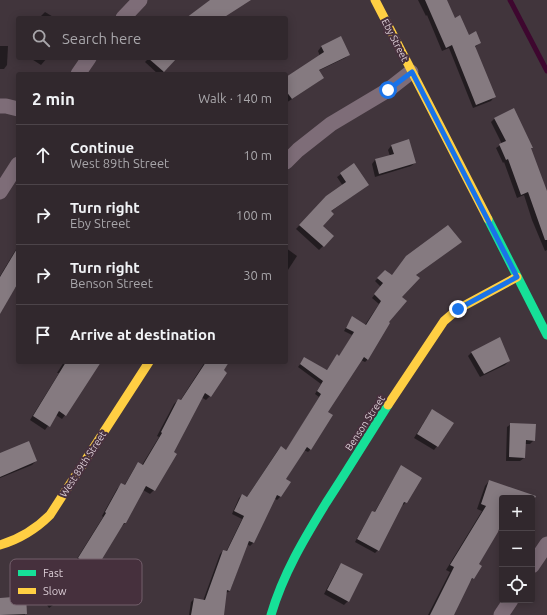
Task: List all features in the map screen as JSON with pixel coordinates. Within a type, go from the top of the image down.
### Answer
[{"type":"street","points":[[124,16],[140,0]]},
{"type":"street","name":"Eby Street","points":[[374,0],[547,335]]},
{"type":"street","points":[[79,72],[88,60]]},
{"type":"street","points":[[288,160],[298,150],[331,124],[388,90],[412,72]]},
{"type":"street","points":[[0,106],[16,108]]},
{"type":"street","points":[[0,192],[16,167]]},
{"type":"street","name":"Benson Street","points":[[271,615],[287,570],[296,553],[348,468],[444,321],[458,309],[517,277]]},
{"type":"street","name":"West 89th Street","points":[[0,546],[16,541],[36,529],[50,515],[148,364]]},
{"type":"street","points":[[535,562],[547,544]]},
{"type":"street","points":[[501,615],[508,603]]},
{"type":"building","points":[[210,0],[251,0],[226,16],[189,16]]},
{"type":"building","points":[[425,0],[447,0],[455,18],[460,15],[469,35],[476,31],[481,43],[475,46],[496,97],[476,105],[452,45],[446,48]]},
{"type":"building","points":[[341,36],[350,55],[319,70],[324,78],[292,99],[288,94],[288,76],[324,52],[321,46]]},
{"type":"building","points":[[150,60],[175,60],[164,72]]},
{"type":"building","points":[[514,108],[533,148],[531,148],[547,191],[547,240],[545,240],[528,192],[521,195],[508,159],[506,160],[499,144],[506,141],[494,118]]},
{"type":"building","points":[[409,139],[416,163],[379,174],[375,159],[394,154],[391,145]]},
{"type":"building","points":[[354,163],[369,185],[331,211],[334,214],[323,226],[334,236],[324,247],[299,225],[326,196],[346,182],[340,173]]},
{"type":"building","points":[[448,225],[462,242],[416,275],[420,278],[402,297],[407,301],[389,322],[390,323],[368,360],[364,357],[328,412],[333,415],[311,450],[307,447],[286,479],[291,482],[281,497],[277,495],[254,543],[249,541],[230,591],[227,590],[224,615],[191,615],[194,598],[205,600],[223,550],[227,551],[244,516],[234,511],[242,494],[247,497],[281,446],[286,450],[321,394],[317,391],[323,381],[300,364],[304,357],[327,370],[337,354],[339,356],[354,332],[346,328],[352,316],[366,325],[381,301],[374,294],[383,283],[377,278],[385,270],[392,275],[406,256]]},
{"type":"building","points":[[16,250],[16,286],[0,314],[0,277]]},
{"type":"building","points":[[500,337],[510,361],[484,374],[471,352]]},
{"type":"building","points":[[65,364],[100,364],[66,416],[59,411],[50,427],[33,416]]},
{"type":"building","points":[[205,364],[228,364],[224,370],[227,373],[211,397],[205,393],[174,452],[177,454],[155,491],[146,486],[126,523],[124,523],[102,559],[78,558],[106,513],[105,512],[121,483],[125,485],[138,462],[143,465],[162,433],[161,432],[178,399],[181,400]]},
{"type":"building","points":[[432,409],[454,423],[438,447],[417,434]]},
{"type":"building","points":[[510,423],[536,424],[535,441],[526,440],[525,458],[509,457]]},
{"type":"building","points":[[29,441],[37,461],[0,477],[0,453]]},
{"type":"building","points":[[401,465],[422,478],[407,503],[404,502],[379,551],[357,539],[372,511],[375,512]]},
{"type":"building","points":[[489,480],[533,495],[499,495],[498,532],[479,564],[482,566],[474,579],[472,578],[454,615],[430,615],[454,567],[450,565],[486,506],[481,504]]},
{"type":"building","points":[[341,563],[363,574],[349,602],[327,590]]},
{"type":"building","points":[[10,597],[10,605],[26,605],[27,614],[0,615],[0,598]]},
{"type":"waterway","points":[[510,0],[547,71]]},
{"type":"traffic: fast","points":[[488,219],[547,335]]},
{"type":"traffic: fast","points":[[271,615],[288,571],[302,543],[388,405]]},
{"type":"traffic: slow","points":[[375,0],[488,219]]},
{"type":"traffic: slow","points":[[388,405],[444,321],[458,309],[517,277]]},
{"type":"traffic: slow","points":[[0,545],[27,533],[50,515],[148,364]]},
{"type":"route","points":[[388,90],[412,72],[517,277],[458,309]]}]
